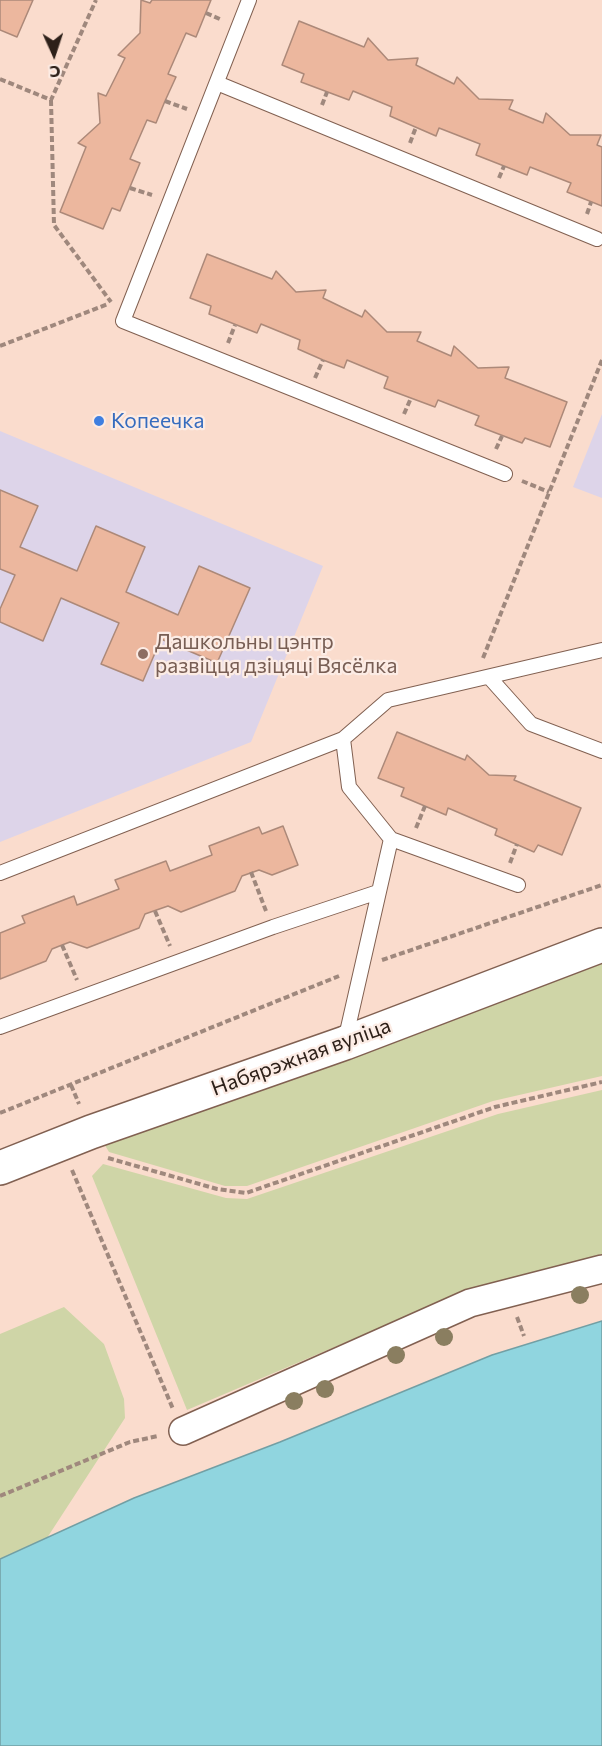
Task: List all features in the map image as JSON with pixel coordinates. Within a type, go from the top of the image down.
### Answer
[{"type":"street","name":"Набярэжная вуліца","points":[[0,1168],[91,1132],[345,1043],[602,945]]},
{"type":"street","points":[[183,1431],[470,1304],[602,1269]]},
{"type":"lane","points":[[249,0],[123,321],[506,474]]},
{"type":"lane","points":[[216,83],[597,239]]},
{"type":"lane","points":[[0,873],[343,740],[388,700],[602,650]]},
{"type":"lane","points":[[489,677],[531,724],[602,751]]},
{"type":"lane","points":[[343,740],[349,787],[391,839],[518,885]]},
{"type":"lane","points":[[345,1043],[391,839]]},
{"type":"lane","points":[[0,1027],[273,927],[378,892]]},
{"type":"path","points":[[96,0],[51,99],[54,225],[111,302]]},
{"type":"path","points":[[0,79],[51,99]]},
{"type":"path","points":[[0,346],[134,294]]},
{"type":"path","points":[[474,680],[602,360]]},
{"type":"path","points":[[506,474],[549,492]]},
{"type":"path","points":[[251,872],[273,927]]},
{"type":"path","points":[[0,1113],[363,966],[602,885]]},
{"type":"path","points":[[155,911],[177,962]]},
{"type":"path","points":[[62,945],[84,996]]},
{"type":"path","points":[[99,1156],[217,1189],[246,1193],[495,1107],[602,1082]]},
{"type":"path","points":[[0,1496],[130,1442],[183,1431],[72,1169],[81,1165]]},
{"type":"shaded area","points":[[602,414],[602,498],[573,487]]},
{"type":"shaded area","name":"Дашкольны цэнтр развіцця дзіцяці Вясёлка","points":[[0,431],[323,566],[251,742],[0,842]]},
{"type":"green space","points":[[602,957],[602,1076],[493,1101],[247,1186],[225,1186],[109,1152],[103,1142]]},
{"type":"green space","points":[[602,1090],[602,1254],[466,1291],[187,1410],[92,1176],[103,1164],[226,1198],[247,1199],[498,1114]]},
{"type":"green space","points":[[64,1307],[104,1344],[124,1399],[125,1418],[47,1538],[0,1559],[0,1334]]},
{"type":"water","points":[[602,1321],[602,1746],[0,1746],[0,1559],[134,1498],[280,1442],[492,1355]]},
{"type":"building","points":[[0,0],[33,0],[17,37],[0,30]]},
{"type":"building","points":[[141,0],[150,3],[152,0],[211,0],[196,37],[186,33],[168,74],[176,77],[156,123],[147,120],[130,159],[140,163],[120,211],[112,208],[103,229],[60,212],[86,147],[78,143],[100,123],[98,93],[106,96],[125,58],[118,55],[140,33]]},
{"type":"building","points":[[299,21],[364,47],[368,38],[388,60],[418,58],[416,65],[454,84],[457,77],[479,99],[513,100],[509,109],[543,123],[546,113],[570,135],[601,135],[597,145],[602,147],[602,206],[567,192],[571,183],[530,167],[527,175],[476,155],[480,144],[439,128],[436,136],[390,116],[392,107],[353,91],[349,100],[301,82],[304,74],[282,65]]},
{"type":"building","points":[[207,254],[272,279],[276,271],[296,292],[326,290],[323,298],[362,317],[365,310],[387,332],[421,332],[417,341],[451,356],[454,346],[478,368],[509,367],[505,378],[567,402],[550,447],[525,438],[522,443],[475,425],[479,416],[438,400],[435,407],[384,388],[388,377],[347,360],[344,368],[323,360],[298,349],[300,340],[261,324],[257,333],[209,314],[211,306],[190,298]]},
{"type":"building","points":[[0,490],[38,506],[20,547],[77,571],[96,526],[145,547],[126,592],[178,615],[199,566],[250,588],[217,663],[161,639],[143,681],[101,664],[119,623],[61,598],[43,641],[0,622],[0,609],[15,575],[0,569]]},
{"type":"building","points":[[397,732],[465,760],[467,755],[489,775],[516,776],[514,780],[581,808],[562,855],[538,845],[534,852],[495,835],[497,829],[448,808],[446,815],[401,796],[404,788],[378,778]]},
{"type":"building","points":[[283,826],[298,865],[272,875],[259,870],[242,876],[235,891],[181,912],[168,906],[145,914],[139,928],[87,948],[70,942],[52,949],[46,961],[0,979],[0,933],[25,923],[22,916],[74,896],[77,905],[119,889],[115,880],[166,861],[170,871],[212,855],[209,846],[259,827],[262,834]]},
{"type":"place","name":"Копеечка","points":[[99,421]]},
{"type":"place","name":"Дашкольны цэнтр развіцця дзіцяці Вясёлка","points":[[143,654]]}]
